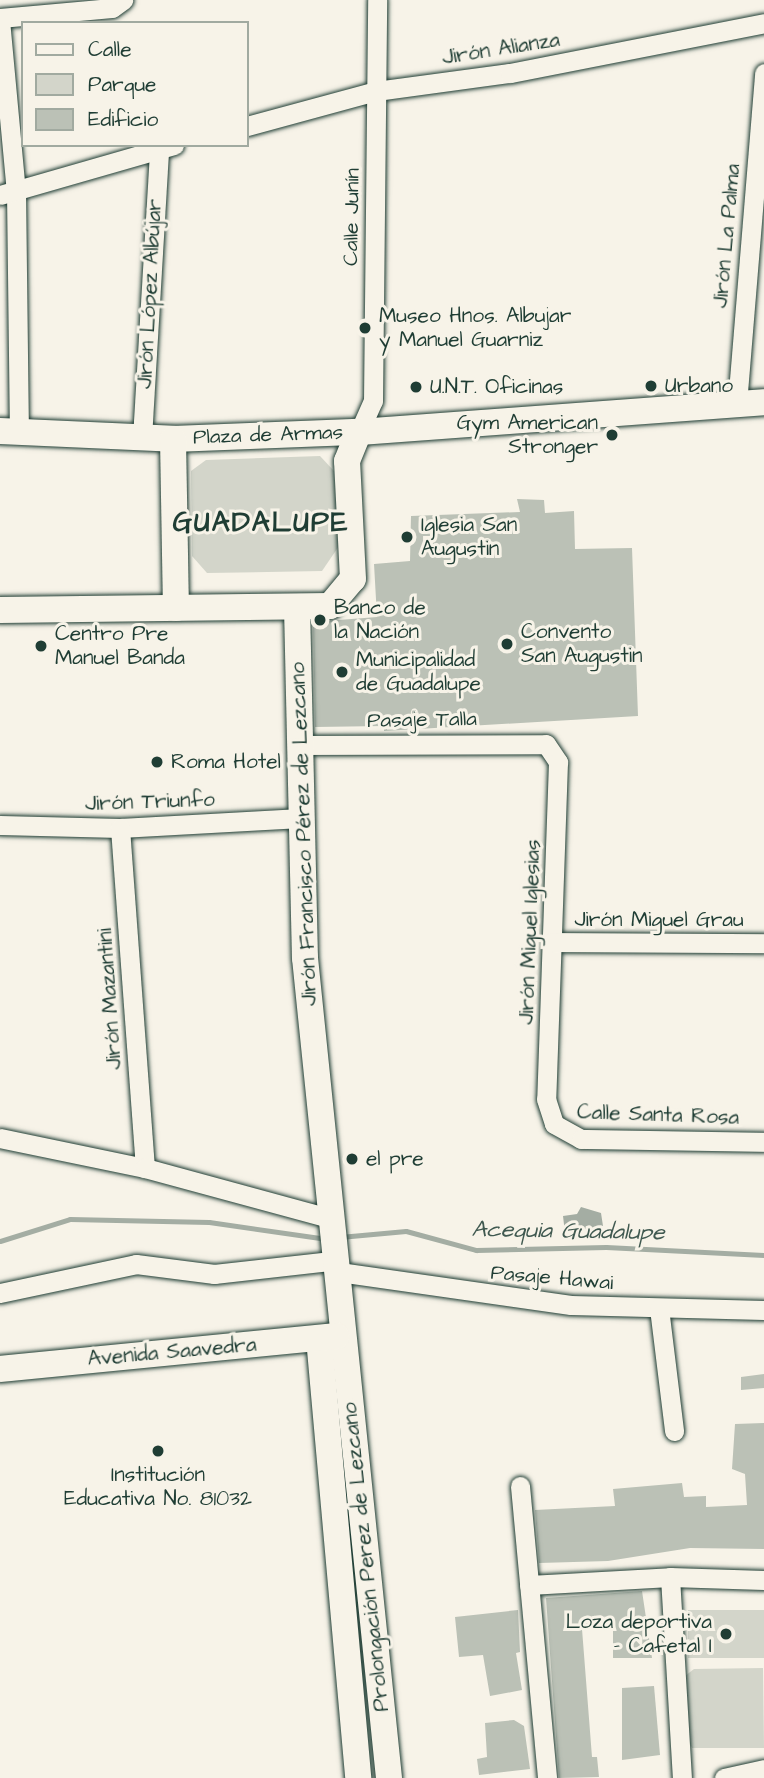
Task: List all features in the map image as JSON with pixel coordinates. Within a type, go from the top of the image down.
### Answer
[{"type":"street","points":[[10,432],[8,193],[0,19],[112,8],[123,0]]},
{"type":"street","name":"Calle Junín","points":[[359,432],[373,401],[377,0]]},
{"type":"street","name":"Jirón Alianza","points":[[248,126],[376,91],[510,73],[764,23]]},
{"type":"street","name":"Jirón La Palma","points":[[737,404],[764,73]]},
{"type":"street","points":[[8,193],[167,147]]},
{"type":"street","name":"Jirón López Albújar","points":[[142,438],[167,147]]},
{"type":"street","points":[[359,432],[764,402]]},
{"type":"street","name":"Plaza de Armas","points":[[0,610],[330,606],[353,579],[347,461],[359,432],[173,439],[10,432]]},
{"type":"street","points":[[173,439],[176,608]]},
{"type":"street","name":"Jirón Francisco Pérez de Lezcano","points":[[297,607],[297,745],[305,958],[336,1244],[331,1337]]},
{"type":"street","name":"Pasaje Talla","points":[[297,745],[547,744]]},
{"type":"street","name":"Jirón Miguel Iglesias","points":[[547,744],[558,762],[546,1099],[554,1124]]},
{"type":"street","name":"Jirón Triunfo","points":[[0,825],[120,828],[301,818]]},
{"type":"street","name":"Jirón Mazantini","points":[[120,828],[145,1168]]},
{"type":"street","name":"Jirón Miguel Grau","points":[[553,942],[764,943]]},
{"type":"street","name":"Calle Santa Rosa","points":[[554,1124],[581,1139],[764,1142]]},
{"type":"street","points":[[0,1138],[145,1168],[336,1244]]},
{"type":"street","points":[[0,1293],[136,1264],[214,1274],[336,1244]]},
{"type":"street","name":"Pasaje Hawai","points":[[336,1244],[487,1296],[659,1308],[764,1310]]},
{"type":"street","points":[[659,1308],[674,1431]]},
{"type":"street","name":"Avenida Saavedra","points":[[0,1368],[331,1337]]},
{"type":"street","name":"Prolongación Perez de Lezcano","points":[[331,1337],[358,1778]]},
{"type":"street","name":"Prolongación Perez de Lezcano","points":[[331,1337],[390,1778]]},
{"type":"street","points":[[520,1486],[547,1778]]},
{"type":"street","points":[[529,1585],[670,1577],[764,1580]]},
{"type":"street","points":[[670,1577],[682,1778]]},
{"type":"street","points":[[724,1778],[764,1769]]},
{"type":"green space","points":[[320,456],[334,471],[339,546],[322,571],[207,573],[192,556],[191,471],[206,460]]},
{"type":"green space","name":"Loza deportiva - Cafetal I","points":[[688,1610],[764,1610],[764,1658],[688,1658]]},
{"type":"green space","points":[[763,1668],[764,1748],[692,1748],[687,1738],[685,1676],[694,1669]]},
{"type":"water","points":[[581,1207],[601,1213],[603,1226],[565,1233],[563,1216],[577,1214]]},
{"type":"building","name":"Convento San Augustin","points":[[517,499],[544,500],[545,513],[574,511],[575,549],[632,548],[638,716],[384,731],[384,726],[315,727],[313,622],[377,617],[374,564],[410,561],[411,516],[520,512]]},
{"type":"building","points":[[764,1374],[764,1388],[741,1390],[741,1377]]},
{"type":"building","points":[[764,1423],[764,1549],[690,1548],[608,1561],[539,1563],[535,1510],[615,1506],[613,1489],[682,1483],[684,1497],[706,1496],[706,1507],[747,1505],[745,1474],[732,1469],[735,1424]]},
{"type":"building","points":[[642,1591],[652,1658],[613,1658],[613,1625],[582,1629],[592,1757],[597,1757],[599,1777],[559,1778],[546,1598]]},
{"type":"building","points":[[518,1610],[520,1652],[516,1653],[522,1690],[490,1696],[483,1655],[459,1657],[455,1617]]},
{"type":"building","points":[[654,1686],[660,1755],[622,1760],[622,1688]]},
{"type":"building","points":[[514,1720],[524,1726],[530,1769],[479,1775],[477,1759],[487,1757],[485,1723]]},
{"type":"waterway","name":"Acequia Guadalupe","points":[[0,1241],[70,1219],[209,1222],[327,1239]]},
{"type":"waterway","name":"Acequia Guadalupe","points":[[340,1237],[406,1231],[476,1250],[606,1247],[764,1255]]},
{"type":"place","name":"Museo Hnos. Albujar y Manuel Guarniz","points":[[365,328]]},
{"type":"place","name":"Urbano","points":[[651,386]]},
{"type":"place","name":"U.N.T. Oficinas","points":[[416,387]]},
{"type":"place","name":"Gym American Stronger","points":[[612,435]]},
{"type":"place","name":"Iglesia San Augustin","points":[[407,537]]},
{"type":"place","name":"Banco de la Nación","points":[[320,620]]},
{"type":"place","name":"Convento San Augustin","points":[[507,644]]},
{"type":"place","name":"Centro Pre Manuel Banda","points":[[41,646]]},
{"type":"place","name":"Municipalidad de Guadalupe","points":[[342,672]]},
{"type":"place","name":"Roma Hotel","points":[[157,762]]},
{"type":"place","name":"el pre","points":[[352,1159]]},
{"type":"place","name":"Institución Educativa No. 81032","points":[[158,1451]]},
{"type":"place","name":"Loza deportiva - Cafetal I","points":[[726,1634]]},
{"type":"district","name":"GUADALUPE","points":[[261,523]]}]
